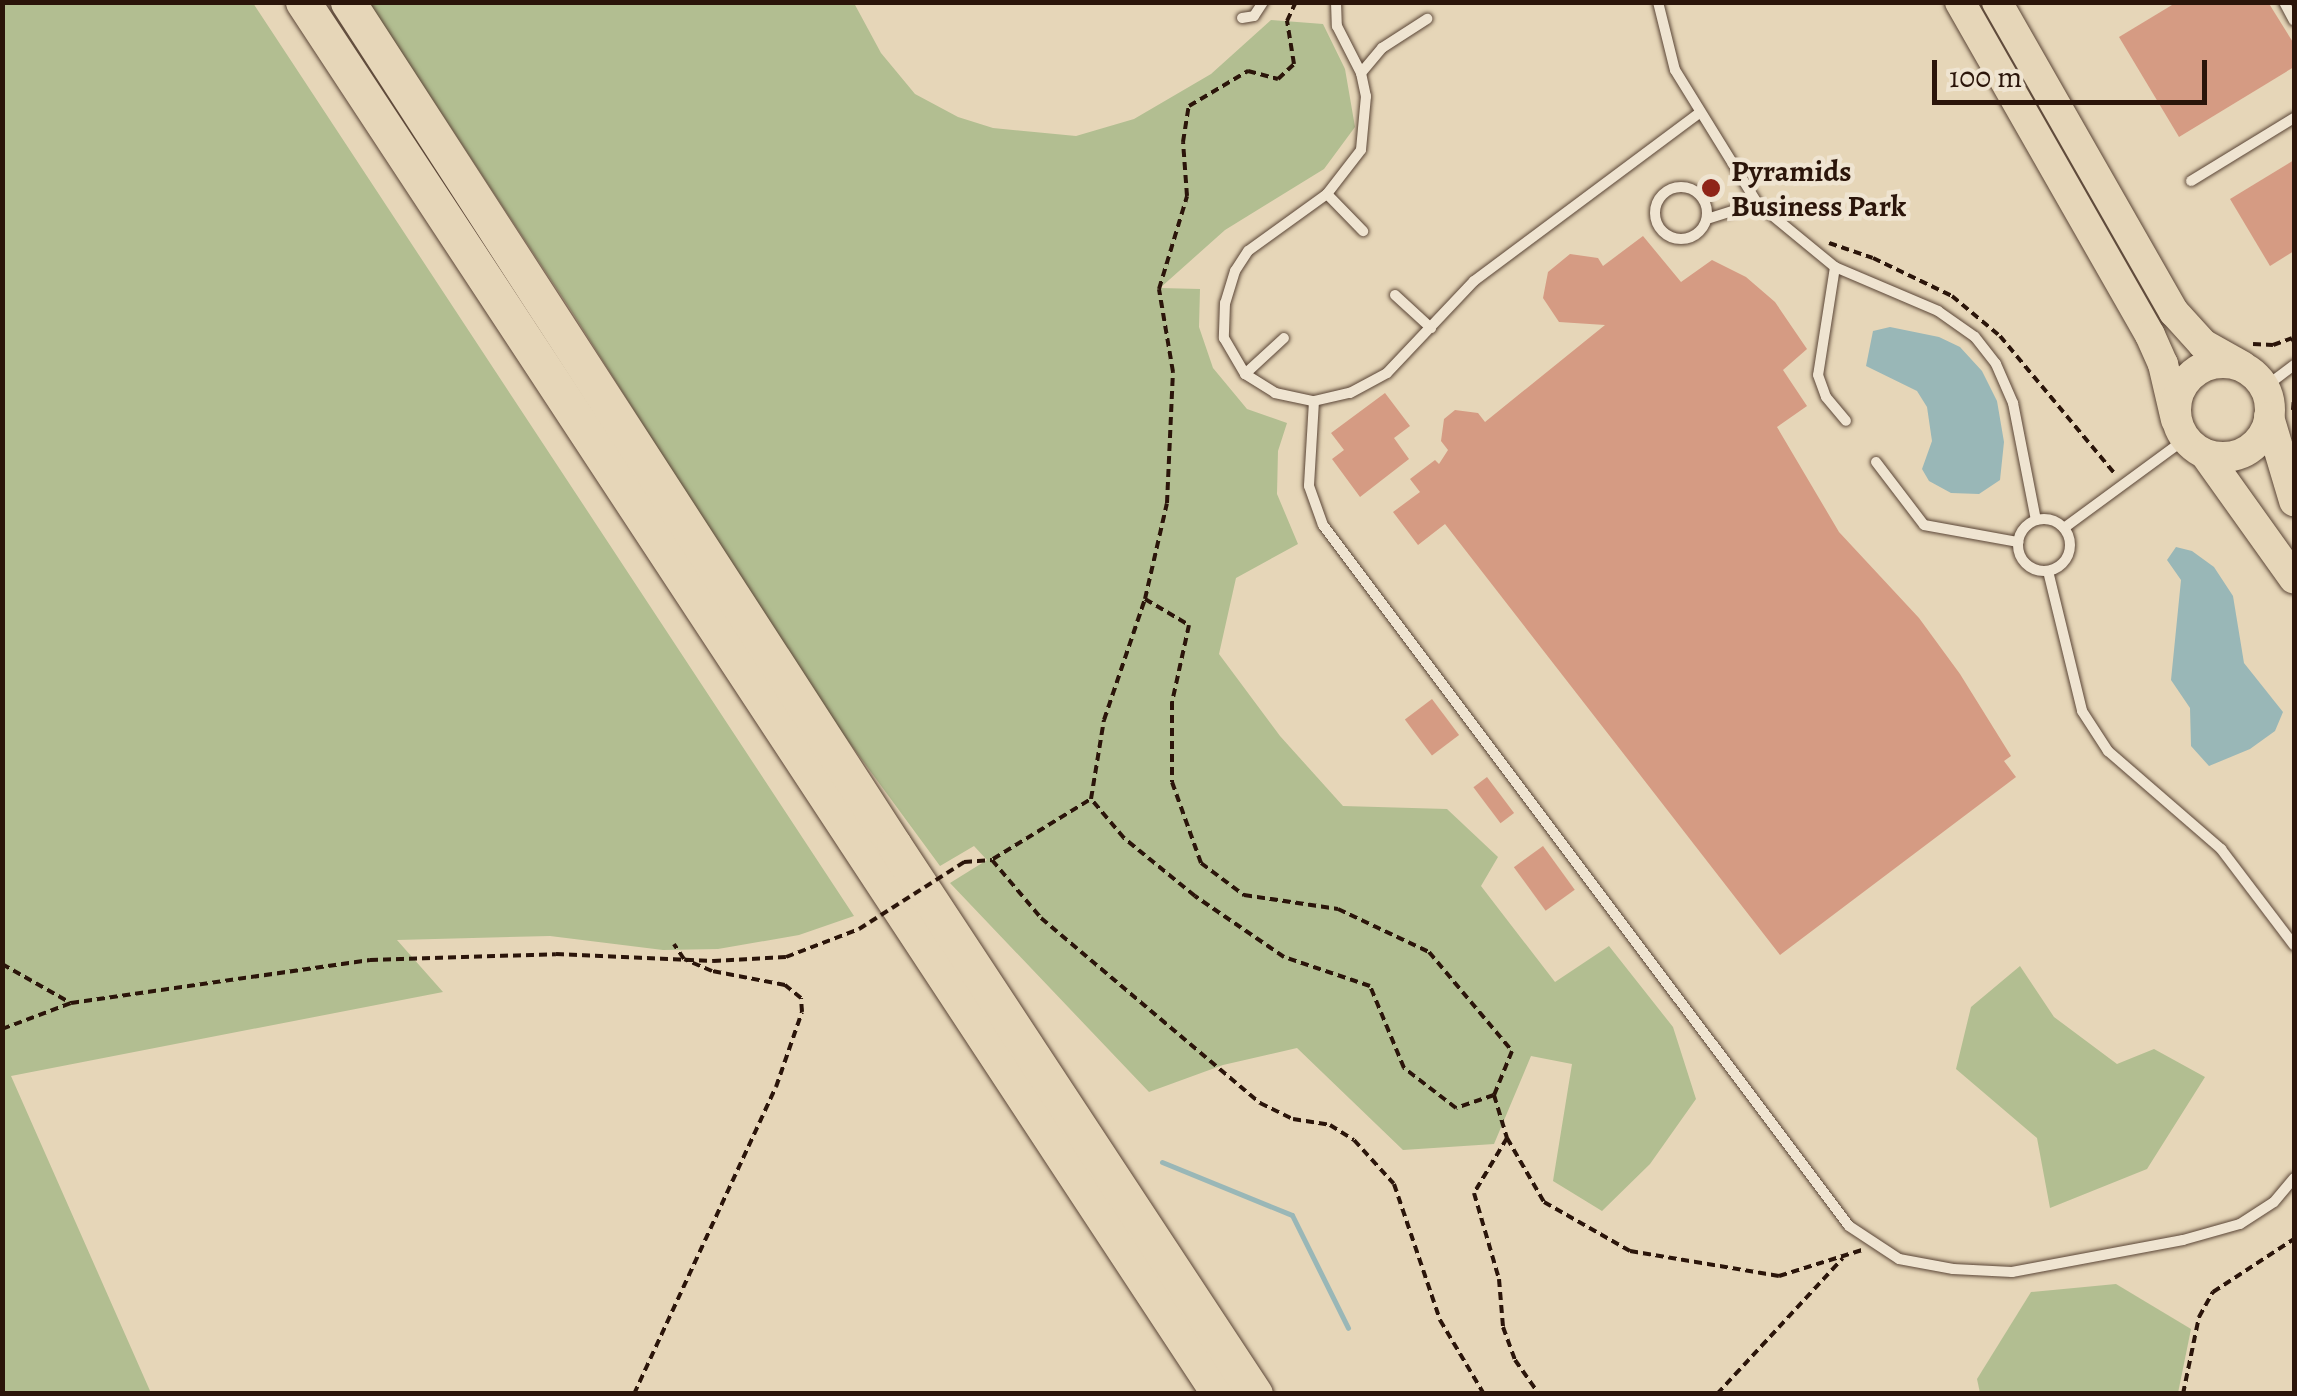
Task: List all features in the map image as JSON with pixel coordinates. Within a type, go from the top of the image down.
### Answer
[{"type":"highway","points":[[303,2],[1219,1394]]},
{"type":"highway","points":[[348,2],[894,845],[1256,1394]]},
{"type":"highway","points":[[907,920],[1200,1394]]},
{"type":"main road","points":[[1960,2],[2150,336],[2189,438],[2294,579]]},
{"type":"main road","points":[[1999,5],[2174,312],[2204,344],[2242,355],[2267,402],[2294,501]]},
{"type":"main road","points":[[2242,355],[2196,370],[2180,389],[2189,438],[2219,457],[2247,451],[2265,431],[2267,402]]},
{"type":"lane","points":[[1242,18],[1254,16],[1263,2]]},
{"type":"lane","points":[[1336,2],[1337,26],[1361,74],[1366,96],[1361,150],[1328,194],[1248,251],[1235,271],[1225,303],[1224,338],[1245,374],[1275,393],[1314,401],[1350,393],[1387,373],[1474,281],[1699,113]]},
{"type":"lane","points":[[1658,2],[1675,70],[1757,203],[1835,267],[1938,312],[1975,337],[1996,364],[2013,402],[2036,520]]},
{"type":"lane","points":[[2284,2],[2294,21]]},
{"type":"lane","points":[[1361,74],[1382,48],[1427,19]]},
{"type":"lane","points":[[2191,181],[2294,118]]},
{"type":"lane","points":[[1707,219],[1706,202],[1686,187],[1669,190],[1655,210],[1665,234],[1682,240],[1698,234],[1707,219],[1757,203]]},
{"type":"lane","points":[[1328,194],[1363,231]]},
{"type":"lane","points":[[1835,267],[1818,374],[1826,397],[1846,421]]},
{"type":"lane","points":[[1395,295],[1432,328]]},
{"type":"lane","points":[[1245,374],[1284,338]]},
{"type":"lane","points":[[2267,402],[2294,365]]},
{"type":"lane","points":[[1314,401],[1309,486],[1323,526],[1849,1226],[1898,1259],[1953,1269],[2012,1272],[2182,1240],[2240,1224],[2274,1202],[2294,1178]]},
{"type":"lane","points":[[2064,528],[2189,438]]},
{"type":"lane","points":[[1876,462],[1924,525],[2018,542]]},
{"type":"lane","points":[[2048,571],[2027,565],[2018,542],[2026,526],[2036,520],[2064,528]]},
{"type":"lane","points":[[2048,571],[2066,558],[2070,544],[2064,528]]},
{"type":"lane","points":[[2048,571],[2082,711],[2108,752],[2221,850],[2294,945]]},
{"type":"path","points":[[2,1030],[71,1003],[370,960],[556,954],[684,959],[786,957],[859,930],[964,862],[992,860],[1091,799],[1104,720],[1145,599],[1167,503],[1174,430],[1174,372],[1159,289],[1187,196],[1183,142],[1190,106],[1248,71],[1278,79],[1294,64],[1288,21],[1296,2]]},
{"type":"path","points":[[2242,355],[2292,338],[2294,342]]},
{"type":"path","points":[[1145,599],[1189,625],[1172,702],[1172,782],[1202,863],[1244,895],[1338,909],[1428,952],[1512,1050],[1494,1095],[1508,1138],[1544,1202],[1630,1251],[1779,1276],[1878,1245]]},
{"type":"path","points":[[1091,799],[1124,838],[1194,896],[1284,957],[1370,986],[1404,1068],[1456,1108],[1494,1095]]},
{"type":"path","points":[[992,860],[1041,918],[1260,1103],[1293,1120],[1330,1125],[1354,1140],[1394,1184],[1440,1320],[1484,1394]]},
{"type":"path","points":[[634,1394],[776,1087],[802,1012],[801,998],[785,985],[712,972],[684,959],[674,944]]},
{"type":"path","points":[[2,964],[71,1003]]},
{"type":"path","points":[[1508,1138],[1474,1193],[1499,1278],[1503,1327],[1515,1360],[1540,1394]]},
{"type":"path","points":[[2183,1394],[2199,1317],[2213,1292],[2294,1239]]},
{"type":"path","points":[[1717,1394],[1846,1255]]},
{"type":"green space","points":[[3,2],[253,3],[854,916],[799,935],[718,949],[663,950],[550,936],[397,940],[443,992],[11,1076],[151,1393],[3,1393]]},
{"type":"green space","points":[[369,3],[854,3],[881,53],[915,94],[958,117],[993,128],[1076,136],[1134,119],[1211,74],[1271,20],[1323,24],[1345,69],[1355,127],[1324,169],[1225,230],[1160,288],[1200,289],[1199,327],[1213,368],[1247,409],[1287,423],[1278,451],[1277,494],[1298,544],[1236,578],[1219,654],[1280,736],[1343,806],[1447,809],[1498,857],[1481,886],[1555,982],[1609,946],[1673,1027],[1696,1099],[1650,1164],[1602,1211],[1553,1181],[1572,1064],[1531,1056],[1494,1144],[1403,1150],[1297,1048],[1223,1065],[1149,1092],[950,883],[987,860],[974,846],[940,866],[807,685],[572,312]]},
{"type":"green space","points":[[2020,966],[2054,1017],[2117,1064],[2154,1049],[2205,1077],[2147,1169],[2050,1208],[2037,1138],[1956,1069],[1971,1007]]},
{"type":"green space","points":[[2116,1284],[2191,1329],[2178,1393],[1980,1393],[1977,1379],[2031,1292]]},
{"type":"water","points":[[1890,327],[1939,337],[1960,347],[1982,371],[1997,401],[2004,442],[2000,480],[1979,494],[1951,493],[1929,481],[1922,469],[1932,441],[1927,407],[1917,391],[1866,366],[1873,331]]},
{"type":"water","points":[[2176,547],[2192,551],[2214,567],[2233,596],[2244,663],[2283,712],[2275,731],[2250,749],[2209,766],[2191,746],[2190,708],[2171,680],[2181,580],[2167,560]]},
{"type":"building","points":[[2177,2],[2268,2],[2294,44],[2294,67],[2179,137],[2119,37]]},
{"type":"building","points":[[2294,160],[2294,251],[2270,266],[2230,199]]},
{"type":"building","points":[[1643,236],[1681,282],[1712,260],[1746,277],[1775,302],[1807,349],[1783,370],[1807,406],[1777,427],[1839,532],[1919,618],[1960,674],[2011,756],[2004,761],[2016,777],[1780,955],[1445,524],[1418,545],[1393,512],[1420,492],[1410,479],[1435,460],[1439,464],[1448,450],[1441,441],[1444,419],[1455,410],[1478,413],[1485,422],[1605,325],[1559,322],[1543,298],[1548,272],[1570,254],[1598,258],[1603,266]]},
{"type":"building","points":[[1385,393],[1410,426],[1394,438],[1409,459],[1360,497],[1332,459],[1344,450],[1331,433]]},
{"type":"building","points":[[1432,699],[1459,735],[1432,755],[1405,719]]},
{"type":"building","points":[[1487,777],[1514,813],[1501,823],[1473,787]]},
{"type":"building","points":[[1543,846],[1575,890],[1546,911],[1514,867]]},
{"type":"waterway","points":[[1162,1162],[1292,1215],[1348,1328]]},
{"type":"place","name":"Pyramids Business Park","points":[[1711,188]]}]
